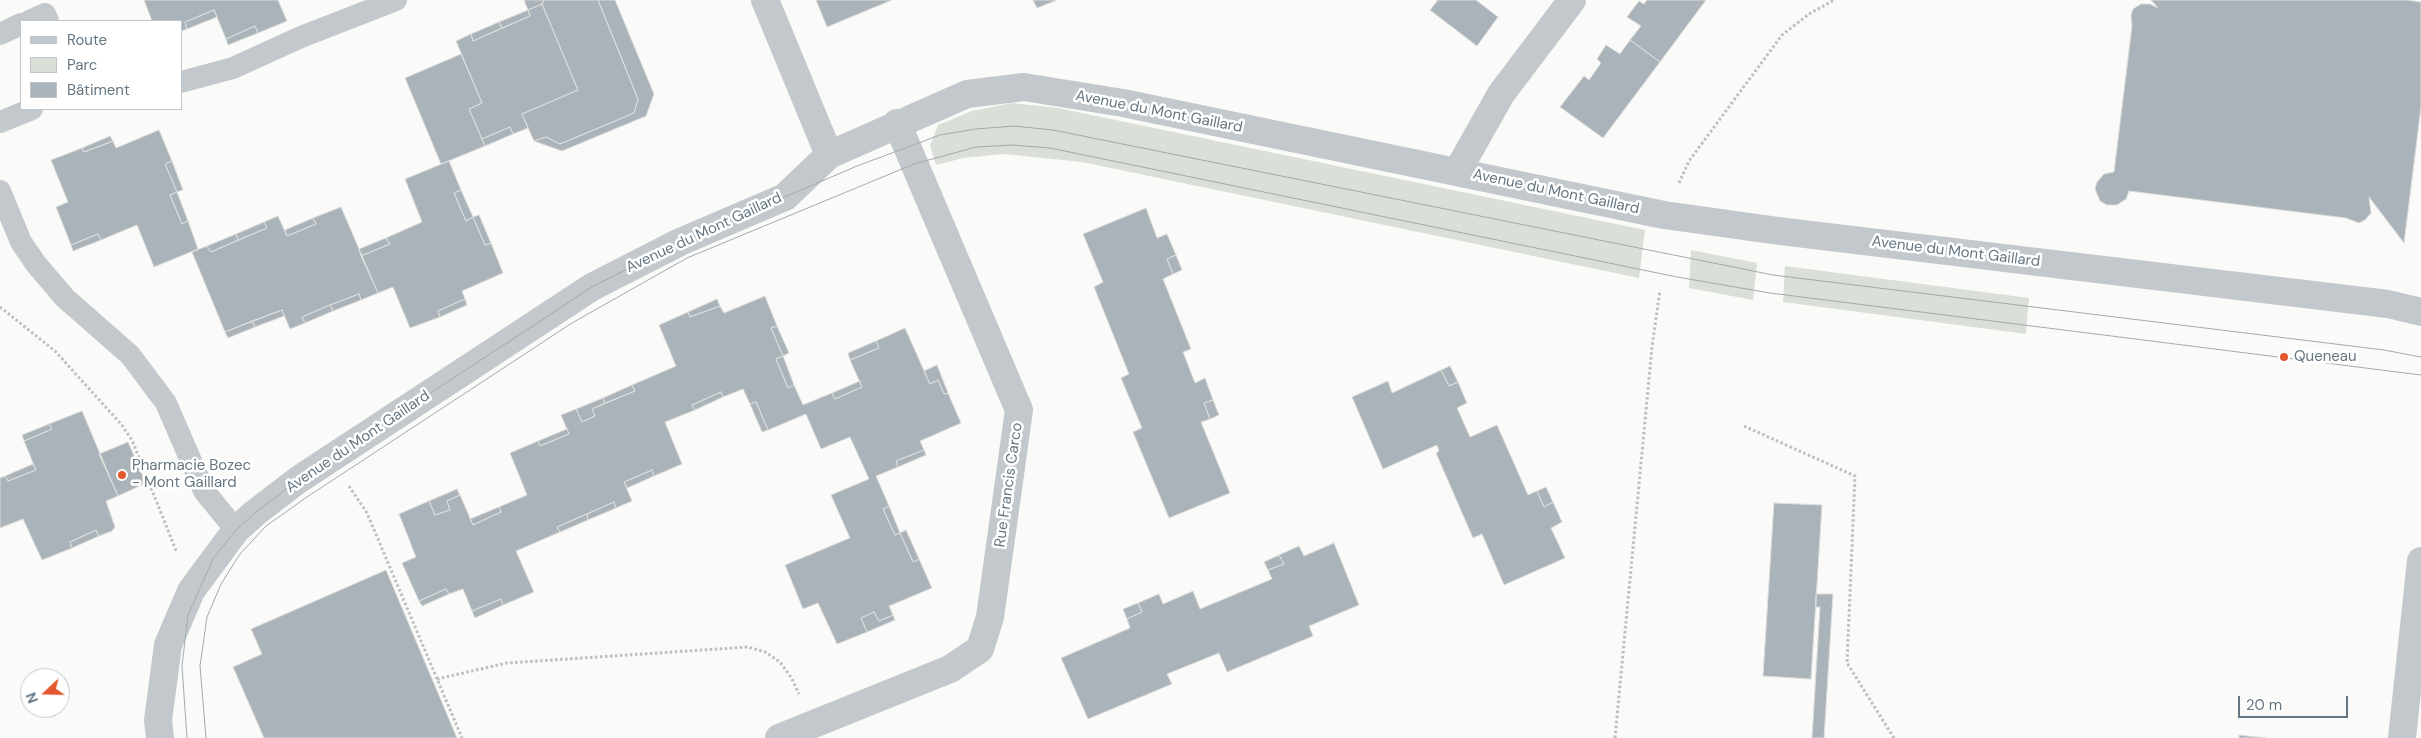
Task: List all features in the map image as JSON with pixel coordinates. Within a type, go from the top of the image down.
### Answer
[{"type":"street","points":[[765,0],[829,155]]},
{"type":"street","points":[[1457,172],[1501,94],[1572,0]]},
{"type":"street","name":"Avenue du Mont Gaillard","points":[[160,738],[158,720],[168,645],[191,591],[236,530],[282,492],[592,287],[680,242],[785,196],[829,155],[897,123],[967,94],[1024,87],[1122,103],[1664,215],[1779,232],[2388,304],[2421,312]]},
{"type":"street","name":"Rue Francis Carco","points":[[779,738],[950,669],[980,649],[990,617],[1020,410],[897,123]]},
{"type":"street","points":[[2402,738],[2421,561]]},
{"type":"lane","points":[[182,82],[233,68],[301,37],[396,0]]},
{"type":"lane","points":[[31,20],[44,14],[47,20]]},
{"type":"lane","points":[[0,34],[20,24]]},
{"type":"lane","points":[[0,122],[30,110]]},
{"type":"lane","points":[[0,191],[21,242],[36,264],[64,298],[130,354],[166,403],[204,491],[236,530]]},
{"type":"path","points":[[1664,215],[1689,161],[1782,35],[1809,14],[1834,0]]},
{"type":"path","points":[[1615,738],[1652,347],[1660,290]]},
{"type":"path","points":[[0,307],[55,351],[127,432],[132,440],[180,560]]},
{"type":"path","points":[[1744,426],[1855,476],[1847,663],[1894,738]]},
{"type":"path","points":[[331,458],[367,513],[462,738]]},
{"type":"path","points":[[437,679],[507,663],[748,648],[766,652],[780,662],[791,677],[813,724]]},
{"type":"green space","points":[[1012,103],[1058,108],[1645,230],[1639,278],[1082,162],[1004,154],[963,158],[936,165],[930,146],[938,125],[972,111]]},
{"type":"green space","points":[[1691,250],[1757,263],[1753,300],[1689,288]]},
{"type":"green space","points":[[1785,266],[2029,298],[2026,334],[1783,302]]},
{"type":"building","points":[[144,0],[278,0],[287,21],[258,33],[255,26],[226,39],[214,10],[185,22],[187,29],[182,31],[182,20],[152,20]]},
{"type":"building","points":[[524,0],[544,0],[542,4],[528,10]]},
{"type":"building","points":[[544,0],[598,0],[638,99],[634,113],[560,144],[546,137],[534,141],[522,114],[578,90],[542,4]]},
{"type":"building","points":[[598,0],[615,0],[654,94],[646,116],[562,151],[534,141],[546,137],[560,144],[634,113],[638,99]]},
{"type":"building","points":[[816,0],[892,0],[827,27]]},
{"type":"building","points":[[1033,0],[1057,0],[1037,8]]},
{"type":"building","points":[[1438,0],[1476,0],[1498,17],[1477,46],[1430,10]]},
{"type":"building","points":[[1647,0],[1706,0],[1660,62],[1630,40],[1641,26],[1627,17],[1639,1],[1644,4]]},
{"type":"building","points":[[2151,0],[2406,0],[2421,2],[2421,107],[2404,243],[2369,197],[2371,213],[2365,220],[2359,223],[2346,218],[2129,191],[2126,199],[2117,205],[2107,205],[2100,201],[2095,189],[2097,182],[2104,174],[2114,172],[2132,26],[2131,15],[2133,9],[2141,4],[2150,4],[2158,8]]},
{"type":"building","points":[[542,4],[578,90],[522,114],[528,128],[513,134],[510,127],[482,139],[469,109],[482,103],[456,41],[471,34],[473,41],[530,16],[528,10]]},
{"type":"building","points":[[214,10],[217,17],[187,29],[185,22]]},
{"type":"building","points":[[528,10],[530,16],[502,28],[499,22]]},
{"type":"building","points":[[499,22],[502,28],[473,41],[471,34]]},
{"type":"building","points":[[255,26],[258,33],[228,45],[226,39]]},
{"type":"building","points":[[1630,40],[1660,62],[1603,138],[1560,107],[1584,76],[1589,80],[1601,63],[1597,59],[1606,45],[1620,54]]},
{"type":"building","points":[[461,54],[482,103],[469,109],[485,146],[441,164],[405,78]]},
{"type":"building","points":[[510,127],[513,134],[485,146],[482,139]]},
{"type":"building","points":[[159,130],[172,161],[165,164],[177,192],[170,195],[182,224],[188,221],[198,249],[154,267],[137,225],[101,240],[98,234],[71,245],[56,207],[68,202],[51,160],[82,148],[84,152],[113,141],[116,148]]},
{"type":"building","points":[[110,136],[113,141],[84,152],[82,148]]},
{"type":"building","points":[[172,161],[183,190],[177,192],[165,164]]},
{"type":"building","points":[[449,161],[461,190],[454,193],[466,221],[473,217],[485,245],[491,243],[503,273],[462,291],[465,299],[438,311],[440,317],[410,328],[393,287],[378,293],[361,256],[390,244],[386,238],[422,222],[405,179]]},
{"type":"building","points":[[461,190],[473,217],[466,221],[454,193]]},
{"type":"building","points":[[177,192],[188,221],[182,224],[170,195]]},
{"type":"building","points":[[341,207],[378,293],[361,300],[359,294],[330,305],[302,317],[305,323],[290,329],[282,310],[225,332],[192,252],[207,246],[211,252],[267,228],[264,222],[278,216],[287,236],[316,224],[313,218]]},
{"type":"building","points":[[1146,208],[1157,238],[1167,234],[1176,255],[1167,259],[1173,274],[1163,279],[1191,349],[1183,352],[1195,383],[1205,378],[1213,400],[1204,403],[1210,419],[1201,422],[1230,493],[1169,518],[1133,432],[1142,428],[1121,378],[1129,374],[1094,287],[1103,282],[1083,234]]},
{"type":"building","points":[[479,215],[491,243],[485,245],[473,217]]},
{"type":"building","points":[[313,218],[316,224],[287,236],[285,230]]},
{"type":"building","points":[[264,222],[267,228],[238,240],[236,234]]},
{"type":"building","points":[[98,234],[101,240],[73,251],[71,245]]},
{"type":"building","points":[[236,234],[238,240],[211,252],[207,246]]},
{"type":"building","points":[[386,238],[390,244],[361,256],[359,249]]},
{"type":"building","points":[[1176,255],[1182,270],[1173,274],[1167,259]]},
{"type":"building","points":[[359,294],[361,300],[333,311],[330,305]]},
{"type":"building","points":[[765,296],[777,326],[771,328],[783,356],[776,359],[788,388],[794,385],[803,405],[832,393],[835,399],[862,387],[850,360],[879,348],[876,341],[905,328],[930,384],[938,380],[944,394],[948,393],[961,423],[920,441],[924,450],[896,461],[898,467],[876,476],[889,506],[883,509],[895,535],[900,533],[913,562],[919,559],[932,588],[889,606],[893,615],[879,621],[874,612],[861,618],[867,632],[837,644],[818,603],[803,609],[785,565],[850,538],[831,495],[869,479],[850,437],[821,449],[806,414],[768,430],[756,402],[750,404],[743,389],[723,397],[721,392],[692,405],[695,410],[665,422],[682,464],[654,476],[652,470],[624,482],[632,501],[616,508],[614,502],[557,527],[560,532],[516,551],[534,592],[503,605],[501,599],[472,611],[463,589],[449,594],[446,589],[419,601],[402,563],[416,557],[399,514],[429,501],[435,515],[450,510],[447,501],[460,495],[473,525],[501,512],[499,507],[527,495],[510,453],[538,441],[540,446],[569,434],[561,415],[576,409],[582,422],[595,416],[592,409],[635,391],[632,385],[676,366],[659,325],[688,312],[690,317],[720,306],[724,313]]},
{"type":"building","points":[[465,299],[467,305],[440,317],[438,311]]},
{"type":"building","points":[[717,299],[720,306],[690,317],[688,312]]},
{"type":"building","points":[[330,305],[333,311],[305,323],[302,317]]},
{"type":"building","points":[[282,310],[284,316],[255,327],[252,321]]},
{"type":"building","points":[[252,321],[255,327],[228,338],[225,332]]},
{"type":"building","points":[[777,326],[789,353],[783,356],[771,328]]},
{"type":"building","points":[[876,341],[879,348],[850,360],[848,353]]},
{"type":"building","points":[[783,356],[794,385],[788,388],[776,359]]},
{"type":"building","points":[[937,365],[948,393],[946,394],[944,394],[938,380],[930,384],[924,371]]},
{"type":"building","points":[[1450,366],[1458,382],[1449,386],[1441,370]]},
{"type":"building","points":[[1441,370],[1449,386],[1458,382],[1467,403],[1457,408],[1470,437],[1497,425],[1528,495],[1537,491],[1544,507],[1553,502],[1562,522],[1551,528],[1565,558],[1504,585],[1482,534],[1473,538],[1436,453],[1439,451],[1437,445],[1383,469],[1352,397],[1388,381],[1392,393]]},
{"type":"building","points":[[860,381],[862,387],[835,399],[832,393]]},
{"type":"building","points":[[632,385],[635,391],[605,403],[603,398]]},
{"type":"building","points":[[721,392],[723,397],[695,410],[692,405]]},
{"type":"building","points":[[603,398],[605,403],[592,409],[595,416],[582,422],[576,409]]},
{"type":"building","points":[[1213,400],[1219,415],[1210,419],[1204,403]]},
{"type":"building","points":[[756,402],[768,430],[762,432],[750,404]]},
{"type":"building","points":[[82,411],[118,496],[106,501],[115,527],[112,531],[99,536],[96,530],[70,542],[72,548],[42,560],[23,519],[0,528],[0,478],[5,476],[8,481],[36,470],[24,441],[52,429],[49,424]]},
{"type":"building","points":[[49,424],[52,429],[24,441],[22,435]]},
{"type":"building","points":[[567,429],[569,434],[540,446],[538,441]]},
{"type":"building","points":[[128,442],[146,483],[118,496],[99,454]]},
{"type":"building","points":[[924,450],[926,455],[898,467],[896,461]]},
{"type":"building","points":[[33,464],[36,470],[8,481],[5,476]]},
{"type":"building","points":[[652,470],[654,476],[627,488],[624,482]]},
{"type":"building","points":[[1546,487],[1553,502],[1544,507],[1537,491]]},
{"type":"building","points":[[457,489],[460,495],[447,501],[450,510],[435,515],[429,501]]},
{"type":"building","points":[[614,502],[616,508],[588,520],[587,514]]},
{"type":"building","points":[[1774,503],[1822,505],[1811,679],[1763,676]]},
{"type":"building","points":[[889,506],[900,533],[895,535],[883,509]]},
{"type":"building","points":[[499,507],[501,512],[473,525],[470,519]]},
{"type":"building","points":[[587,514],[588,520],[560,532],[557,527]]},
{"type":"building","points":[[96,530],[99,536],[72,548],[70,542]]},
{"type":"building","points":[[906,530],[919,559],[913,562],[900,533]]},
{"type":"building","points":[[1334,543],[1359,605],[1309,626],[1313,636],[1227,672],[1219,653],[1167,674],[1172,684],[1088,719],[1061,658],[1130,628],[1127,619],[1142,612],[1138,603],[1159,594],[1163,604],[1193,591],[1200,609],[1272,579],[1268,570],[1284,564],[1279,555],[1299,546],[1304,556]]},
{"type":"building","points":[[1279,555],[1284,564],[1268,570],[1264,562]]},
{"type":"building","points":[[386,570],[457,738],[264,738],[233,667],[262,654],[251,629]]},
{"type":"building","points":[[446,589],[449,594],[422,606],[419,601]]},
{"type":"building","points":[[1816,594],[1833,594],[1824,738],[1812,738],[1820,607],[1816,607]]},
{"type":"building","points":[[501,599],[503,605],[475,618],[472,611]]},
{"type":"building","points":[[1138,603],[1142,612],[1127,619],[1123,609]]},
{"type":"building","points":[[874,612],[879,621],[893,615],[895,620],[867,632],[861,618]]},
{"type":"building","points":[[2239,735],[2266,738],[2239,738]]},
{"type":"tram line","points":[[187,738],[182,666],[188,615],[213,559],[236,530],[255,513],[298,480],[592,287],[680,242],[857,166],[940,135],[976,129],[1014,126],[1053,130],[1773,275],[2384,350],[2421,357]]},
{"type":"tram line","points":[[206,738],[200,666],[207,617],[221,584],[240,554],[266,526],[307,497],[572,323],[687,258],[914,164],[976,147],[1012,145],[1050,148],[1677,277],[1770,293],[2421,375]]},
{"type":"place","name":"Queneau","points":[[2284,357]]},
{"type":"place","name":"Pharmacie Bozec - Mont Gaillard","points":[[122,475]]}]
